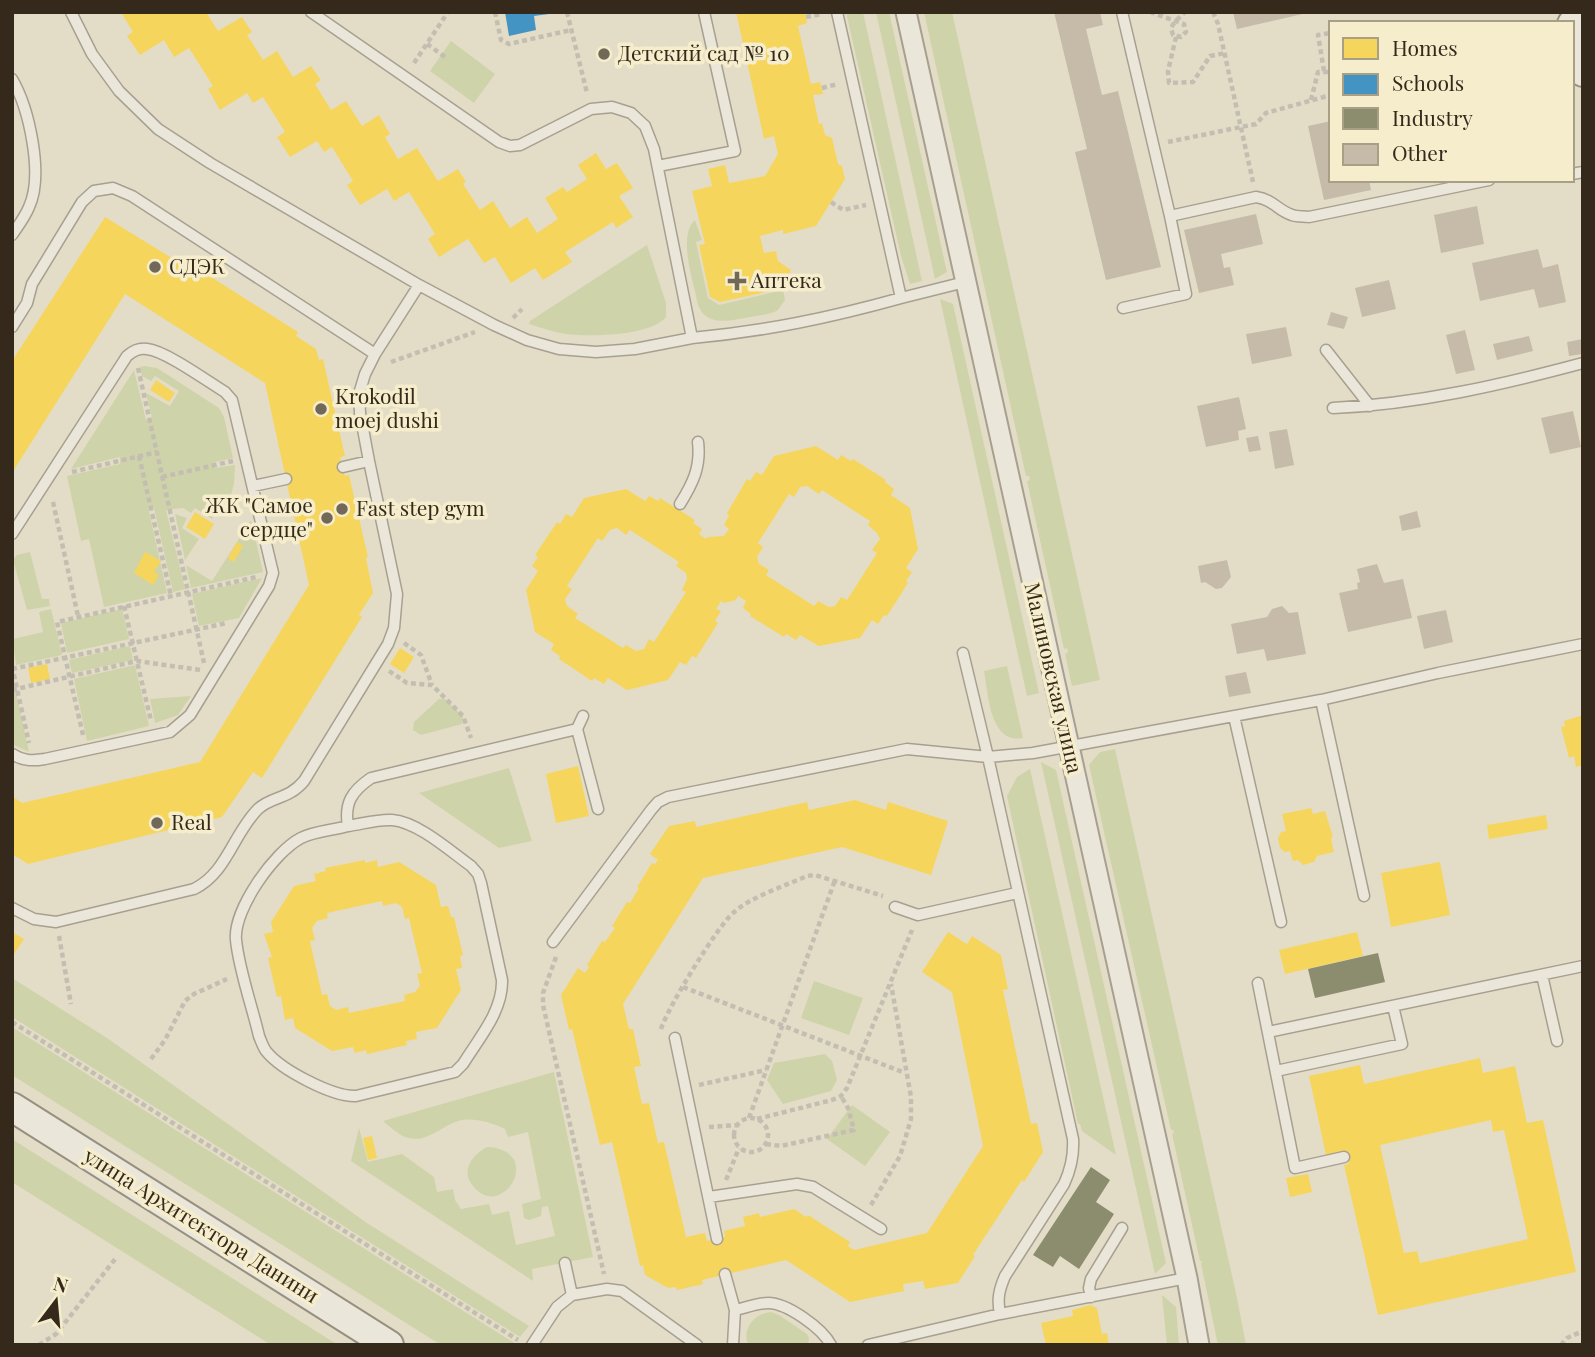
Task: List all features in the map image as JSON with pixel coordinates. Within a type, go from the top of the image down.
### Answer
[{"type":"street","name":"Малиновская улица","points":[[906,12],[1187,1278],[1199,1345]]},
{"type":"street","points":[[1574,33],[1583,72]]},
{"type":"street","name":"улица Архитектора Данини","points":[[12,1107],[389,1345]]},
{"type":"lane","points":[[71,12],[92,54],[105,73],[119,91],[158,129],[419,285],[527,340],[559,349],[596,352],[635,349],[839,316],[965,282]]},
{"type":"lane","points":[[312,12],[499,142],[510,146],[520,145],[591,109],[612,107],[631,113],[645,126],[658,166],[692,338]]},
{"type":"lane","points":[[658,166],[735,151],[704,12]]},
{"type":"lane","points":[[837,12],[901,298]]},
{"type":"lane","points":[[1122,12],[1186,295],[1123,309]]},
{"type":"lane","points":[[12,79],[20,92],[29,125],[36,180],[30,206],[12,235]]},
{"type":"lane","points":[[1170,216],[1256,197],[1269,199],[1280,209],[1293,215],[1310,217],[1479,182]]},
{"type":"lane","points":[[12,327],[27,303],[32,284],[82,202],[94,191],[113,188],[132,196],[380,357]]},
{"type":"lane","points":[[12,908],[34,919],[57,922],[194,890],[207,883],[217,872],[260,807],[296,791],[304,781],[392,634],[397,611],[397,594],[369,461],[359,394],[365,374],[380,357],[419,285]]},
{"type":"lane","points":[[12,534],[127,356],[136,349],[148,349],[160,353],[225,392],[232,400],[274,573],[270,586],[190,715],[170,732],[33,761],[12,754]]},
{"type":"lane","points":[[1326,350],[1370,406]]},
{"type":"lane","points":[[1333,408],[1402,404],[1523,379],[1583,363]]},
{"type":"lane","points":[[680,504],[697,472],[700,457],[698,442]]},
{"type":"lane","points":[[343,467],[369,461]]},
{"type":"lane","points":[[253,486],[286,479]]},
{"type":"lane","points":[[553,942],[651,810],[658,802],[668,797],[907,749],[988,757],[1033,753],[1321,700],[1583,644]]},
{"type":"lane","points":[[963,653],[1073,1139],[1070,1171],[1064,1184],[1005,1276],[999,1290],[1000,1314]]},
{"type":"lane","points":[[1321,700],[1364,895]]},
{"type":"lane","points":[[583,716],[577,729],[598,809]]},
{"type":"lane","points":[[1234,716],[1281,922]]},
{"type":"lane","points":[[348,826],[346,813],[349,799],[371,778],[577,729]]},
{"type":"lane","points":[[388,819],[402,821],[414,826],[471,866],[478,874],[503,993],[499,1005],[463,1064],[455,1072],[356,1096],[332,1093],[278,1062],[265,1050],[259,1036],[236,940],[240,912],[265,872],[280,855],[301,837],[348,826],[388,819]]},
{"type":"lane","points":[[895,907],[918,915],[1017,893]]},
{"type":"lane","points":[[1268,1032],[1583,967]]},
{"type":"lane","points":[[1542,975],[1557,1041]]},
{"type":"lane","points":[[1258,983],[1295,1168],[1344,1157]]},
{"type":"lane","points":[[1276,1072],[1402,1044],[1393,1006]]},
{"type":"lane","points":[[675,1038],[717,1239]]},
{"type":"lane","points":[[709,1197],[797,1184],[813,1187],[881,1229]]},
{"type":"lane","points":[[1091,1297],[1091,1279],[1122,1228]]},
{"type":"lane","points":[[565,1263],[572,1296]]},
{"type":"lane","points":[[725,1274],[735,1310],[733,1345]]},
{"type":"lane","points":[[868,1345],[900,1341],[1000,1314],[1187,1278]]},
{"type":"lane","points":[[532,1345],[557,1307],[572,1296],[607,1289],[622,1291],[697,1345]]},
{"type":"lane","points":[[735,1310],[764,1302],[776,1303],[789,1308],[822,1332],[831,1345]]},
{"type":"path","points":[[405,77],[447,12]]},
{"type":"path","points":[[495,12],[501,40],[509,44],[571,30]]},
{"type":"path","points":[[567,12],[587,96]]},
{"type":"path","points":[[806,17],[830,12]]},
{"type":"path","points":[[1150,12],[1184,24],[1184,35],[1177,37]]},
{"type":"path","points":[[1177,37],[1171,32],[1173,24],[1185,12]]},
{"type":"path","points":[[1213,12],[1225,53],[1256,197]]},
{"type":"path","points":[[1311,100],[1318,72],[1328,72],[1318,36],[1329,33]]},
{"type":"path","points":[[1177,37],[1168,71],[1169,83],[1193,82],[1210,56],[1225,53]]},
{"type":"path","points":[[427,44],[444,57]]},
{"type":"path","points":[[1153,145],[1256,124],[1265,113],[1329,96]]},
{"type":"path","points":[[831,202],[843,210],[880,202]]},
{"type":"path","points":[[380,357],[389,362],[484,329]]},
{"type":"path","points":[[15,690],[137,661],[206,671],[136,349]]},
{"type":"path","points":[[56,465],[69,472],[157,452]]},
{"type":"path","points":[[139,456],[171,596]]},
{"type":"path","points":[[162,477],[247,458]]},
{"type":"path","points":[[46,481],[53,499],[78,616]]},
{"type":"path","points":[[86,750],[57,622],[274,573]]},
{"type":"path","points":[[124,606],[154,735]]},
{"type":"path","points":[[33,761],[12,668],[250,619]]},
{"type":"path","points":[[392,634],[421,655],[432,685],[463,716],[477,753]]},
{"type":"path","points":[[377,662],[407,683],[432,685]]},
{"type":"path","points":[[661,1038],[665,1018],[734,912],[807,876],[815,875],[892,899],[895,907]]},
{"type":"path","points":[[749,1118],[835,880]]},
{"type":"path","points":[[757,1119],[768,1129],[766,1144],[758,1152],[743,1151],[734,1139],[735,1129],[740,1122],[841,1096],[852,1079],[918,915]]},
{"type":"path","points":[[553,942],[556,960],[547,978],[543,1005],[607,1289]]},
{"type":"path","points":[[62,953],[71,1004]]},
{"type":"path","points":[[151,1059],[189,997],[243,971]]},
{"type":"path","points":[[863,1217],[900,1156],[911,1119],[911,1097],[891,984]]},
{"type":"path","points":[[683,987],[905,1073]]},
{"type":"path","points":[[12,1022],[521,1342]]},
{"type":"path","points":[[685,1088],[766,1070]]},
{"type":"path","points":[[766,1144],[781,1146],[854,1130],[848,1108],[841,1096]]},
{"type":"path","points":[[723,1194],[725,1180],[738,1147]]},
{"type":"path","points":[[38,1345],[56,1334],[116,1258]]},
{"type":"path","points":[[1561,1345],[1583,1331]]},
{"type":"green space","points":[[846,12],[863,12],[922,281],[910,284],[901,256]]},
{"type":"green space","points":[[876,12],[889,12],[947,272],[935,279]]},
{"type":"green space","points":[[924,12],[952,12],[1100,680],[1072,686],[1065,654],[1068,652],[1067,648],[1064,649],[1027,481],[1030,480],[1029,476],[1026,476]]},
{"type":"green space","points":[[451,41],[495,74],[474,103],[430,71]]},
{"type":"green space","points":[[695,220],[702,240],[696,242],[708,298],[719,305],[783,290],[785,300],[778,310],[728,321],[713,320],[702,312],[698,305],[687,248],[687,237]]},
{"type":"green space","points":[[647,245],[666,303],[666,317],[658,323],[634,332],[589,335],[561,333],[529,324],[530,321]]},
{"type":"green space","points":[[940,299],[953,304],[1039,693],[1027,696]]},
{"type":"green space","points":[[140,367],[157,368],[219,408],[224,417],[233,458],[215,462],[214,468],[235,465],[234,484],[230,498],[224,499],[212,519],[195,508],[191,513],[183,508],[166,510],[185,589],[173,592],[154,508],[148,507],[167,593],[104,607],[89,539],[81,541],[67,476],[120,464],[120,457],[71,469],[134,370],[146,420],[152,418],[146,393],[170,406],[179,391],[155,376],[151,381],[142,376]]},
{"type":"green space","points":[[175,514],[187,518],[182,528],[199,539],[185,560]]},
{"type":"green space","points":[[251,520],[263,572],[191,588],[186,565],[212,581]]},
{"type":"green space","points":[[30,552],[42,599],[49,599],[50,606],[27,610],[13,560],[17,555]]},
{"type":"green space","points":[[262,578],[239,618],[199,626],[192,594]]},
{"type":"green space","points":[[51,609],[62,655],[16,665],[12,636],[13,639],[43,632],[39,612]]},
{"type":"green space","points":[[122,609],[129,639],[67,653],[61,623]]},
{"type":"green space","points":[[130,646],[133,660],[72,673],[69,660]]},
{"type":"green space","points":[[135,665],[149,726],[87,741],[74,679]]},
{"type":"green space","points":[[1007,666],[1023,738],[1012,738],[1004,734],[997,726],[989,704],[984,671]]},
{"type":"green space","points":[[16,692],[29,752],[12,744],[12,693]]},
{"type":"green space","points":[[191,696],[178,715],[155,723],[150,699]]},
{"type":"green space","points":[[439,699],[445,699],[463,716],[462,724],[421,735],[413,730],[414,722]]},
{"type":"green space","points":[[1115,749],[1246,1345],[1218,1345],[1202,1261],[1172,1134],[1174,1133],[1171,1130],[1089,765],[1100,752]]},
{"type":"green space","points":[[1041,762],[1056,770],[1166,1263],[1155,1274]]},
{"type":"green space","points":[[509,768],[532,841],[499,848],[419,793]]},
{"type":"green space","points":[[1030,769],[1116,1155],[1082,1131],[1078,1124],[1007,796],[1017,777]]},
{"type":"green space","points":[[12,978],[107,1038],[367,1223],[529,1326],[520,1337],[12,1017]]},
{"type":"green space","points":[[814,981],[863,998],[849,1035],[801,1018]]},
{"type":"green space","points":[[12,1027],[516,1344],[441,1345],[12,1075]]},
{"type":"green space","points":[[825,1054],[832,1061],[837,1080],[831,1091],[783,1104],[767,1080],[774,1063]]},
{"type":"green space","points":[[554,1072],[593,1257],[532,1269],[533,1281],[351,1161],[359,1128],[368,1162],[402,1154],[434,1177],[437,1192],[453,1189],[455,1200],[461,1209],[489,1204],[492,1215],[509,1211],[516,1245],[555,1236],[548,1206],[542,1207],[541,1216],[529,1220],[524,1218],[522,1204],[541,1199],[528,1132],[508,1137],[505,1129],[484,1121],[462,1120],[428,1136],[413,1139],[402,1136],[383,1121]]},
{"type":"green space","points":[[852,1105],[890,1132],[865,1166],[827,1139]]},
{"type":"green space","points":[[12,1139],[338,1345],[271,1345],[12,1182]]},
{"type":"green space","points":[[487,1147],[505,1151],[514,1160],[516,1170],[506,1191],[496,1196],[484,1195],[473,1186],[468,1175],[473,1159]]},
{"type":"green space","points":[[1162,1295],[1176,1307],[1179,1345],[1167,1345]]},
{"type":"green space","points":[[771,1312],[807,1334],[808,1345],[748,1345],[747,1333],[751,1323],[759,1316]]},
{"type":"building: Homes","points":[[121,12],[206,12],[218,31],[242,17],[252,32],[247,35],[263,60],[277,51],[293,77],[311,66],[321,80],[315,84],[331,110],[346,101],[362,126],[379,115],[390,134],[385,137],[398,159],[417,148],[438,181],[458,169],[466,182],[463,184],[480,210],[493,201],[510,228],[527,217],[537,233],[558,219],[545,198],[563,187],[567,192],[587,179],[578,165],[596,153],[606,169],[617,163],[633,188],[619,196],[633,217],[616,228],[613,222],[565,252],[572,262],[543,280],[535,268],[511,283],[495,257],[484,263],[468,239],[439,257],[428,239],[435,234],[409,192],[394,201],[387,189],[360,205],[347,185],[353,181],[332,147],[324,152],[317,141],[290,157],[277,137],[285,132],[263,97],[253,103],[247,93],[220,110],[208,89],[213,86],[189,48],[174,57],[164,40],[140,55],[127,36],[133,32]]},
{"type":"building: Homes","points":[[736,12],[805,12],[807,23],[798,26],[811,84],[820,82],[823,94],[813,95],[819,124],[822,123],[825,135],[832,138],[838,164],[842,166],[845,179],[816,226],[760,236],[764,253],[776,251],[778,261],[791,270],[782,286],[772,280],[775,290],[720,302],[710,297],[699,245],[705,244],[692,191],[712,186],[708,169],[725,165],[729,183],[765,176],[778,154],[774,136],[764,139]]},
{"type":"building: Homes","name":"ЖК \"Самое сердце\"","points":[[105,217],[175,260],[178,256],[298,332],[296,336],[316,349],[319,360],[323,359],[345,456],[340,457],[345,476],[349,475],[368,557],[366,558],[373,593],[359,615],[362,617],[262,778],[253,772],[222,817],[28,864],[12,854],[12,796],[22,803],[200,762],[309,585],[265,383],[125,294],[12,473],[12,361]]},
{"type":"building: Homes","points":[[156,380],[175,393],[169,402],[150,390]]},
{"type":"building: Homes","points":[[816,446],[838,460],[841,455],[851,461],[853,459],[886,480],[894,489],[891,495],[910,508],[918,549],[906,568],[912,572],[906,581],[908,583],[887,616],[884,615],[878,624],[872,620],[860,638],[819,646],[800,635],[796,640],[786,634],[784,637],[750,616],[743,608],[746,601],[738,596],[736,600],[724,603],[721,601],[716,609],[721,611],[715,621],[718,623],[696,658],[692,656],[686,665],[680,662],[668,680],[627,690],[608,678],[604,684],[594,678],[592,681],[559,659],[560,656],[551,650],[554,644],[535,632],[526,590],[538,571],[532,566],[538,557],[535,555],[557,522],[560,524],[566,514],[572,517],[584,498],[626,489],[645,501],[649,496],[658,501],[660,498],[695,520],[693,523],[702,529],[699,534],[706,539],[724,536],[729,529],[724,525],[729,515],[727,513],[747,479],[750,481],[756,472],[762,475],[774,456]],"holes":[[[807,486],[819,494],[822,490],[870,521],[868,525],[880,539],[872,550],[877,553],[847,600],[841,597],[835,606],[829,607],[818,601],[814,606],[766,575],[769,570],[759,564],[757,557],[763,547],[758,543],[789,494],[794,497],[800,487]],[[617,528],[626,535],[630,530],[679,562],[676,566],[686,573],[687,579],[682,590],[686,592],[654,642],[649,639],[644,649],[636,651],[626,645],[623,648],[575,618],[578,614],[567,606],[565,599],[572,589],[567,586],[598,538],[602,541],[610,530]]]},
{"type":"building: Homes","points":[[195,512],[214,524],[205,539],[186,527]]},
{"type":"building: Homes","points":[[237,542],[243,546],[234,562],[228,558]]},
{"type":"building: Homes","points":[[145,552],[161,561],[154,572],[159,575],[153,585],[134,573]]},
{"type":"building: Homes","points":[[400,648],[414,657],[404,673],[390,664]]},
{"type":"building: Homes","points":[[47,664],[50,679],[31,683],[28,668]]},
{"type":"building: Homes","points":[[1583,715],[1583,765],[1576,767],[1574,756],[1569,758],[1561,727],[1565,726],[1564,721]]},
{"type":"building: Homes","points":[[578,766],[589,816],[556,823],[546,774]]},
{"type":"building: Homes","points":[[855,800],[886,810],[888,802],[948,821],[931,875],[842,847],[703,878],[623,1004],[629,1029],[633,1029],[641,1066],[634,1067],[642,1104],[649,1103],[658,1143],[664,1142],[686,1237],[705,1233],[707,1241],[725,1237],[724,1231],[745,1226],[743,1217],[759,1213],[760,1217],[794,1209],[850,1242],[848,1246],[854,1250],[927,1233],[983,1146],[952,992],[922,972],[948,932],[967,944],[972,936],[1001,955],[1008,989],[1003,990],[1031,1124],[1037,1123],[1043,1152],[973,1255],[975,1256],[958,1283],[925,1289],[923,1281],[903,1284],[904,1291],[850,1302],[786,1260],[702,1280],[703,1284],[677,1290],[676,1287],[668,1288],[645,1275],[643,1265],[640,1266],[612,1142],[600,1145],[561,995],[578,968],[585,973],[602,941],[605,942],[615,928],[612,926],[627,902],[630,903],[652,863],[655,864],[658,860],[650,854],[669,826],[695,821],[696,827],[807,802],[809,810]]},
{"type":"building: Homes","points":[[1311,808],[1313,814],[1325,811],[1333,837],[1334,852],[1317,856],[1314,862],[1303,865],[1298,860],[1293,861],[1290,851],[1285,852],[1280,848],[1278,838],[1281,832],[1286,831],[1282,814]]},
{"type":"building: Homes","points":[[1546,815],[1548,829],[1489,839],[1487,825]]},
{"type":"building: Homes","points":[[365,860],[365,863],[377,860],[378,867],[399,862],[436,885],[441,907],[448,906],[451,917],[454,917],[463,955],[460,956],[462,968],[456,969],[461,990],[437,1028],[416,1032],[417,1039],[406,1041],[407,1045],[367,1054],[366,1050],[355,1053],[353,1047],[332,1051],[295,1028],[293,1018],[285,1020],[281,996],[277,997],[268,958],[272,957],[264,934],[273,932],[271,922],[294,886],[316,881],[314,874],[326,871],[325,868]],"holes":[[[382,901],[383,906],[396,903],[402,907],[405,919],[409,918],[422,973],[417,974],[420,986],[415,992],[404,995],[405,1001],[349,1013],[348,1007],[336,1010],[330,1006],[327,994],[322,995],[310,941],[315,940],[312,928],[317,921],[328,918],[327,913]]]},
{"type":"building: Homes","points":[[1440,862],[1450,915],[1391,927],[1381,873]]},
{"type":"building: Homes","points":[[12,932],[24,939],[14,954],[12,953]]},
{"type":"building: Homes","points":[[1357,932],[1363,956],[1285,974],[1279,950]]},
{"type":"building: Homes","points":[[1480,1058],[1483,1073],[1515,1066],[1527,1123],[1543,1120],[1576,1272],[1378,1315],[1344,1165],[1349,1164],[1346,1151],[1326,1155],[1309,1076],[1360,1065],[1364,1084]],"holes":[[[1491,1120],[1493,1132],[1504,1130],[1528,1239],[1420,1263],[1417,1251],[1404,1253],[1380,1145]]]},
{"type":"building: Homes","points":[[372,1136],[377,1158],[368,1160],[363,1138]]},
{"type":"building: Homes","points":[[1308,1174],[1312,1192],[1290,1197],[1286,1178]]},
{"type":"building: Homes","points":[[1090,1305],[1097,1308],[1102,1334],[1107,1333],[1109,1345],[1046,1345],[1041,1323],[1073,1316],[1072,1310]]},
{"type":"building: Schools","points":[[505,12],[549,14],[534,16],[536,30],[509,36]]},
{"type":"building: Industry","points":[[1378,953],[1385,982],[1315,998],[1308,969]]},
{"type":"building: Industry","points":[[1091,1167],[1110,1180],[1096,1202],[1114,1214],[1079,1269],[1060,1256],[1053,1267],[1033,1255]]},
{"type":"building: Other","points":[[1054,12],[1100,12],[1103,25],[1086,29],[1102,95],[1118,91],[1161,267],[1106,280],[1075,152],[1087,149]]},
{"type":"building: Other","points":[[1233,12],[1307,12],[1307,13],[1237,29]]},
{"type":"building: Other","points":[[1329,121],[1329,182],[1369,182],[1371,190],[1324,200],[1308,126]]},
{"type":"building: Other","points":[[1477,206],[1484,244],[1441,253],[1434,215]]},
{"type":"building: Other","points":[[1256,214],[1263,244],[1221,254],[1224,268],[1230,267],[1234,285],[1199,293],[1184,230]]},
{"type":"building: Other","points":[[1538,249],[1543,268],[1558,264],[1566,302],[1539,308],[1534,289],[1480,301],[1472,263]]},
{"type":"building: Other","points":[[1389,280],[1396,309],[1362,317],[1355,288]]},
{"type":"building: Other","points":[[1331,312],[1348,317],[1344,329],[1327,325]]},
{"type":"building: Other","points":[[1286,327],[1292,356],[1252,364],[1246,334]]},
{"type":"building: Other","points":[[1465,330],[1475,370],[1456,374],[1446,335]]},
{"type":"building: Other","points":[[1529,336],[1533,351],[1497,360],[1493,344]]},
{"type":"building: Other","points":[[1583,339],[1583,354],[1569,356],[1567,342]]},
{"type":"building: Other","points":[[1239,397],[1246,429],[1238,431],[1239,440],[1206,447],[1197,406]]},
{"type":"building: Other","points":[[1573,411],[1581,447],[1550,454],[1541,418]]},
{"type":"building: Other","points":[[1287,429],[1294,465],[1275,469],[1269,432]]},
{"type":"building: Other","points":[[1258,436],[1261,450],[1249,452],[1246,438]]},
{"type":"building: Other","points":[[1417,511],[1421,527],[1402,531],[1399,516]]},
{"type":"building: Other","points":[[1227,560],[1231,577],[1222,588],[1216,589],[1205,582],[1201,583],[1198,566]]},
{"type":"building: Other","points":[[1377,564],[1384,583],[1403,579],[1412,618],[1348,632],[1339,593],[1358,589],[1357,583],[1360,582],[1357,569]]},
{"type":"building: Other","points":[[1282,606],[1289,613],[1298,612],[1306,654],[1267,661],[1264,649],[1237,654],[1231,624],[1267,617],[1272,609]]},
{"type":"building: Other","points":[[1446,610],[1453,642],[1424,649],[1417,616]]},
{"type":"building: Other","points":[[1246,672],[1251,693],[1229,697],[1225,676]]},
{"type":"place","name":"Детский сад № 10","points":[[604,54]]},
{"type":"place","name":"СДЭК","points":[[155,267]]},
{"type":"place","name":"Аптека","points":[[737,281]]},
{"type":"place","name":"Krokodil moej dushi","points":[[321,409]]},
{"type":"place","name":"Fast step gym","points":[[342,509]]},
{"type":"place","name":"ЖК \"Самое сердце\"","points":[[327,518]]},
{"type":"place","name":"Real","points":[[157,823]]}]
